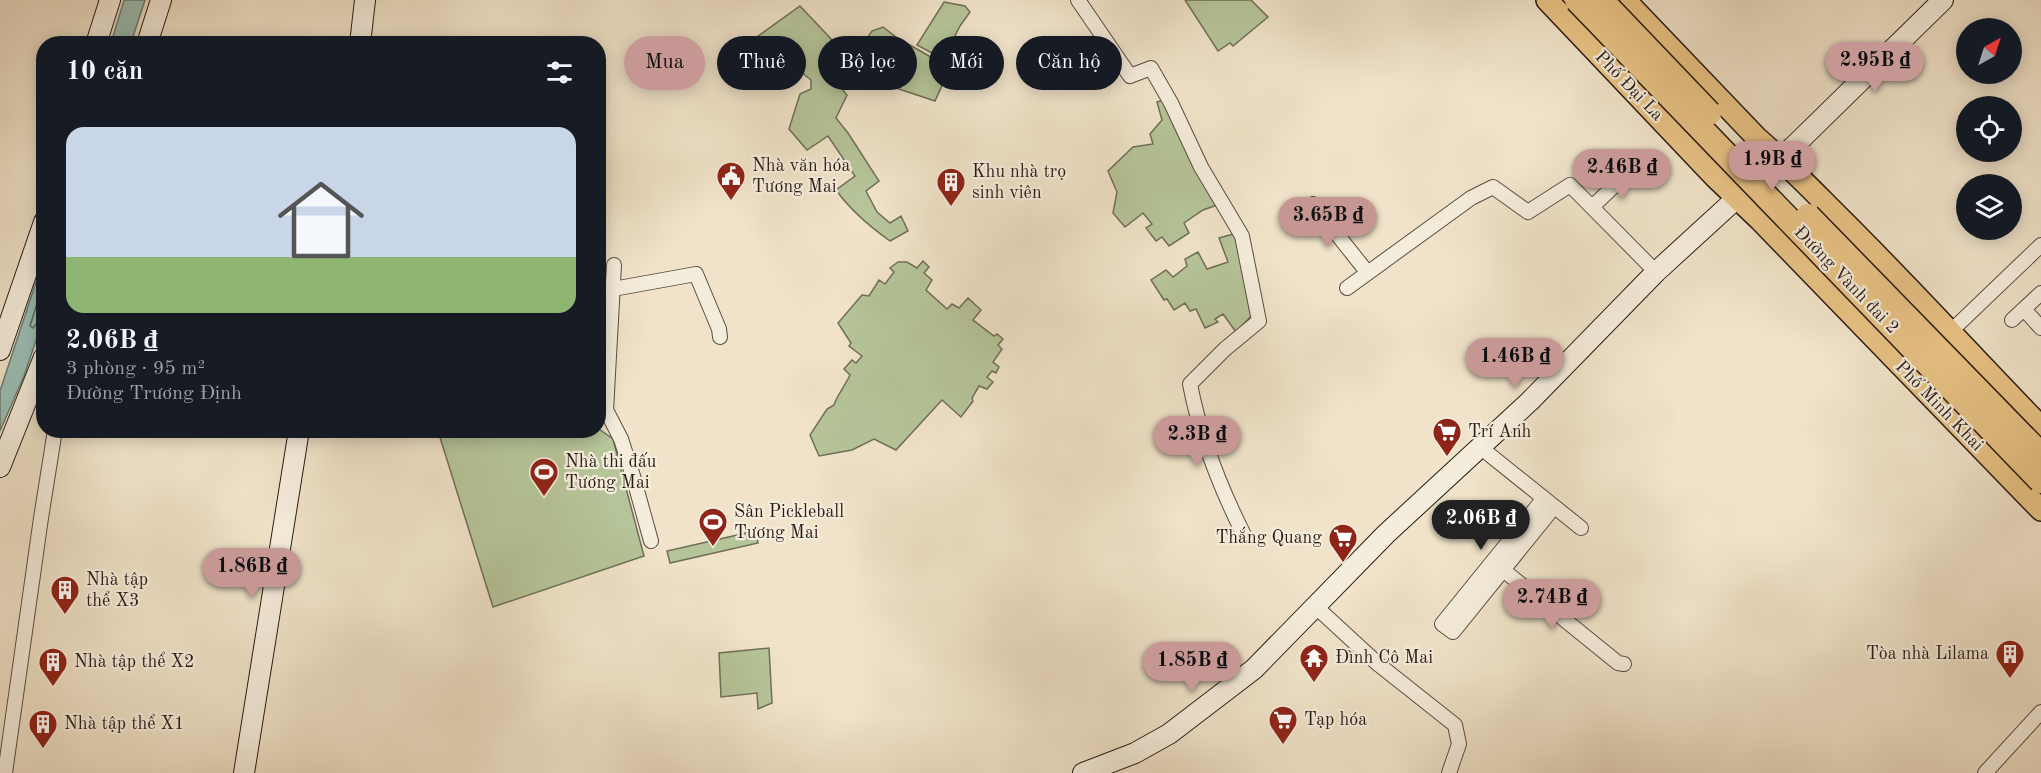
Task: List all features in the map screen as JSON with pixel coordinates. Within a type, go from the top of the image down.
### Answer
[{"type":"highway","name":"Đường Vành đai 2","points":[[1577,0],[2041,481]]},
{"type":"highway","name":"Đường Vành đai 2","points":[[1601,0],[1783,191],[2041,455]]},
{"type":"main road","points":[[99,36],[110,0]]},
{"type":"main road","points":[[150,36],[161,0]]},
{"type":"main road","points":[[361,36],[365,0]]},
{"type":"main road","name":"Phố Đại La","points":[[1547,0],[1737,198]]},
{"type":"main road","points":[[1625,0],[1757,138],[1781,158],[1899,276],[1949,333],[2041,427]]},
{"type":"main road","points":[[1083,773],[1135,753],[1169,734],[1254,669],[1386,534],[1530,401],[1656,272],[1781,158],[1942,0]]},
{"type":"main road","points":[[1632,89],[1671,48]]},
{"type":"main road","name":"Phố Minh Khai","points":[[1737,198],[2041,510]]},
{"type":"main road","points":[[0,350],[36,245]]},
{"type":"main road","points":[[0,467],[36,377]]},
{"type":"main road","points":[[244,773],[298,438]]},
{"type":"street","points":[[1078,0],[1130,76],[1151,68],[1171,103],[1201,167],[1242,236],[1259,321],[1225,349],[1190,384],[1205,446],[1244,536]]},
{"type":"street","points":[[1593,206],[1630,171]]},
{"type":"street","points":[[1347,288],[1471,198],[1494,187],[1528,212],[1570,185],[1656,272]]},
{"type":"street","points":[[1313,204],[1367,272]]},
{"type":"street","points":[[1949,333],[2041,245]]},
{"type":"street","points":[[606,366],[614,265]]},
{"type":"street","points":[[613,290],[696,274],[719,329],[720,337]]},
{"type":"street","points":[[2012,320],[2041,293]]},
{"type":"street","points":[[2024,309],[2041,328]]},
{"type":"street","points":[[606,416],[621,439],[651,540]]},
{"type":"street","points":[[5,773],[40,518],[54,438]]},
{"type":"street","points":[[1480,447],[1581,528]]},
{"type":"street","points":[[1498,566],[1442,624],[1453,632],[1498,566],[1549,503]]},
{"type":"street","points":[[1498,566],[1618,663],[1624,664]]},
{"type":"street","points":[[1316,606],[1378,664],[1455,725],[1459,744],[1449,773]]},
{"type":"street","points":[[1989,769],[2041,712]]},
{"type":"green space","points":[[1185,0],[1251,0],[1268,17],[1233,46],[1230,43],[1218,51]]},
{"type":"green space","points":[[944,2],[965,6],[970,12],[955,36],[929,36],[929,51],[917,45]]},
{"type":"green space","points":[[800,6],[828,36],[818,36],[818,90],[843,90],[847,95],[836,118],[879,181],[866,191],[877,212],[890,223],[901,216],[908,231],[890,241],[861,218],[836,190],[855,176],[828,136],[807,150],[789,129],[800,94],[811,89],[811,80],[806,76],[806,36],[758,36]]},
{"type":"green space","points":[[883,27],[895,36],[869,36],[872,31]]},
{"type":"green space","points":[[917,49],[929,56],[929,90],[940,90],[935,101],[902,90],[917,90]]},
{"type":"green space","points":[[1166,99],[1178,135],[1220,204],[1203,210],[1184,223],[1189,233],[1169,246],[1162,237],[1156,241],[1146,228],[1152,224],[1143,213],[1125,227],[1113,213],[1117,192],[1108,171],[1133,147],[1153,144],[1150,134],[1162,120],[1157,102]]},
{"type":"green space","points":[[1237,233],[1255,312],[1236,332],[1223,314],[1215,319],[1218,322],[1205,328],[1196,309],[1190,311],[1185,303],[1174,310],[1167,299],[1164,300],[1151,280],[1166,270],[1173,277],[1187,266],[1185,259],[1198,252],[1207,269],[1228,262],[1219,238]]},
{"type":"green space","points":[[923,261],[929,267],[924,273],[932,280],[926,290],[947,309],[952,304],[959,308],[968,298],[981,310],[973,320],[994,336],[997,334],[1003,339],[998,345],[1002,349],[993,362],[999,367],[996,373],[992,371],[987,377],[993,382],[987,389],[979,386],[972,398],[973,401],[961,417],[942,400],[896,450],[874,439],[852,450],[819,456],[810,435],[827,409],[834,405],[848,379],[850,375],[844,369],[852,360],[856,363],[862,356],[849,346],[851,343],[838,323],[862,295],[869,296],[879,280],[885,284],[894,272],[890,268],[898,262],[907,262],[917,268]]},
{"type":"green space","name":"Nhà thi đấu Tương Mai","points":[[606,434],[613,439],[644,556],[493,607],[440,438],[606,438]]},
{"type":"green space","name":"Sân Pickleball Tương Mai","points":[[755,531],[758,543],[670,563],[667,551]]},
{"type":"green space","points":[[769,648],[772,703],[758,709],[757,693],[721,697],[719,653]]},
{"type":"water","points":[[124,0],[145,0],[133,36],[113,36]]},
{"type":"water","points":[[36,282],[36,341],[24,376],[0,431],[0,391]]},
{"type":"place","name":"Nhà văn hóa Tương Mai","points":[[731,202]]},
{"type":"place","name":"Khu nhà trọ sinh viên","points":[[951,208]]},
{"type":"place","name":"Trí Anh","points":[[1447,458]]},
{"type":"place","name":"Nhà thi đấu Tương Mai","points":[[544,498]]},
{"type":"place","name":"Sân Pickleball Tương Mai","points":[[713,548]]},
{"type":"place","name":"Thắng Quang","points":[[1343,564]]},
{"type":"place","name":"Nhà tập thể X3","points":[[65,616]]},
{"type":"place","name":"Tòa nhà Lilama","points":[[2010,680]]},
{"type":"place","name":"Đình Cô Mai","points":[[1314,684]]},
{"type":"place","name":"Nhà tập thể X2","points":[[53,688]]},
{"type":"place","name":"Tạp hóa","points":[[1283,746]]},
{"type":"place","name":"Nhà tập thể X1","points":[[43,750]]}]
